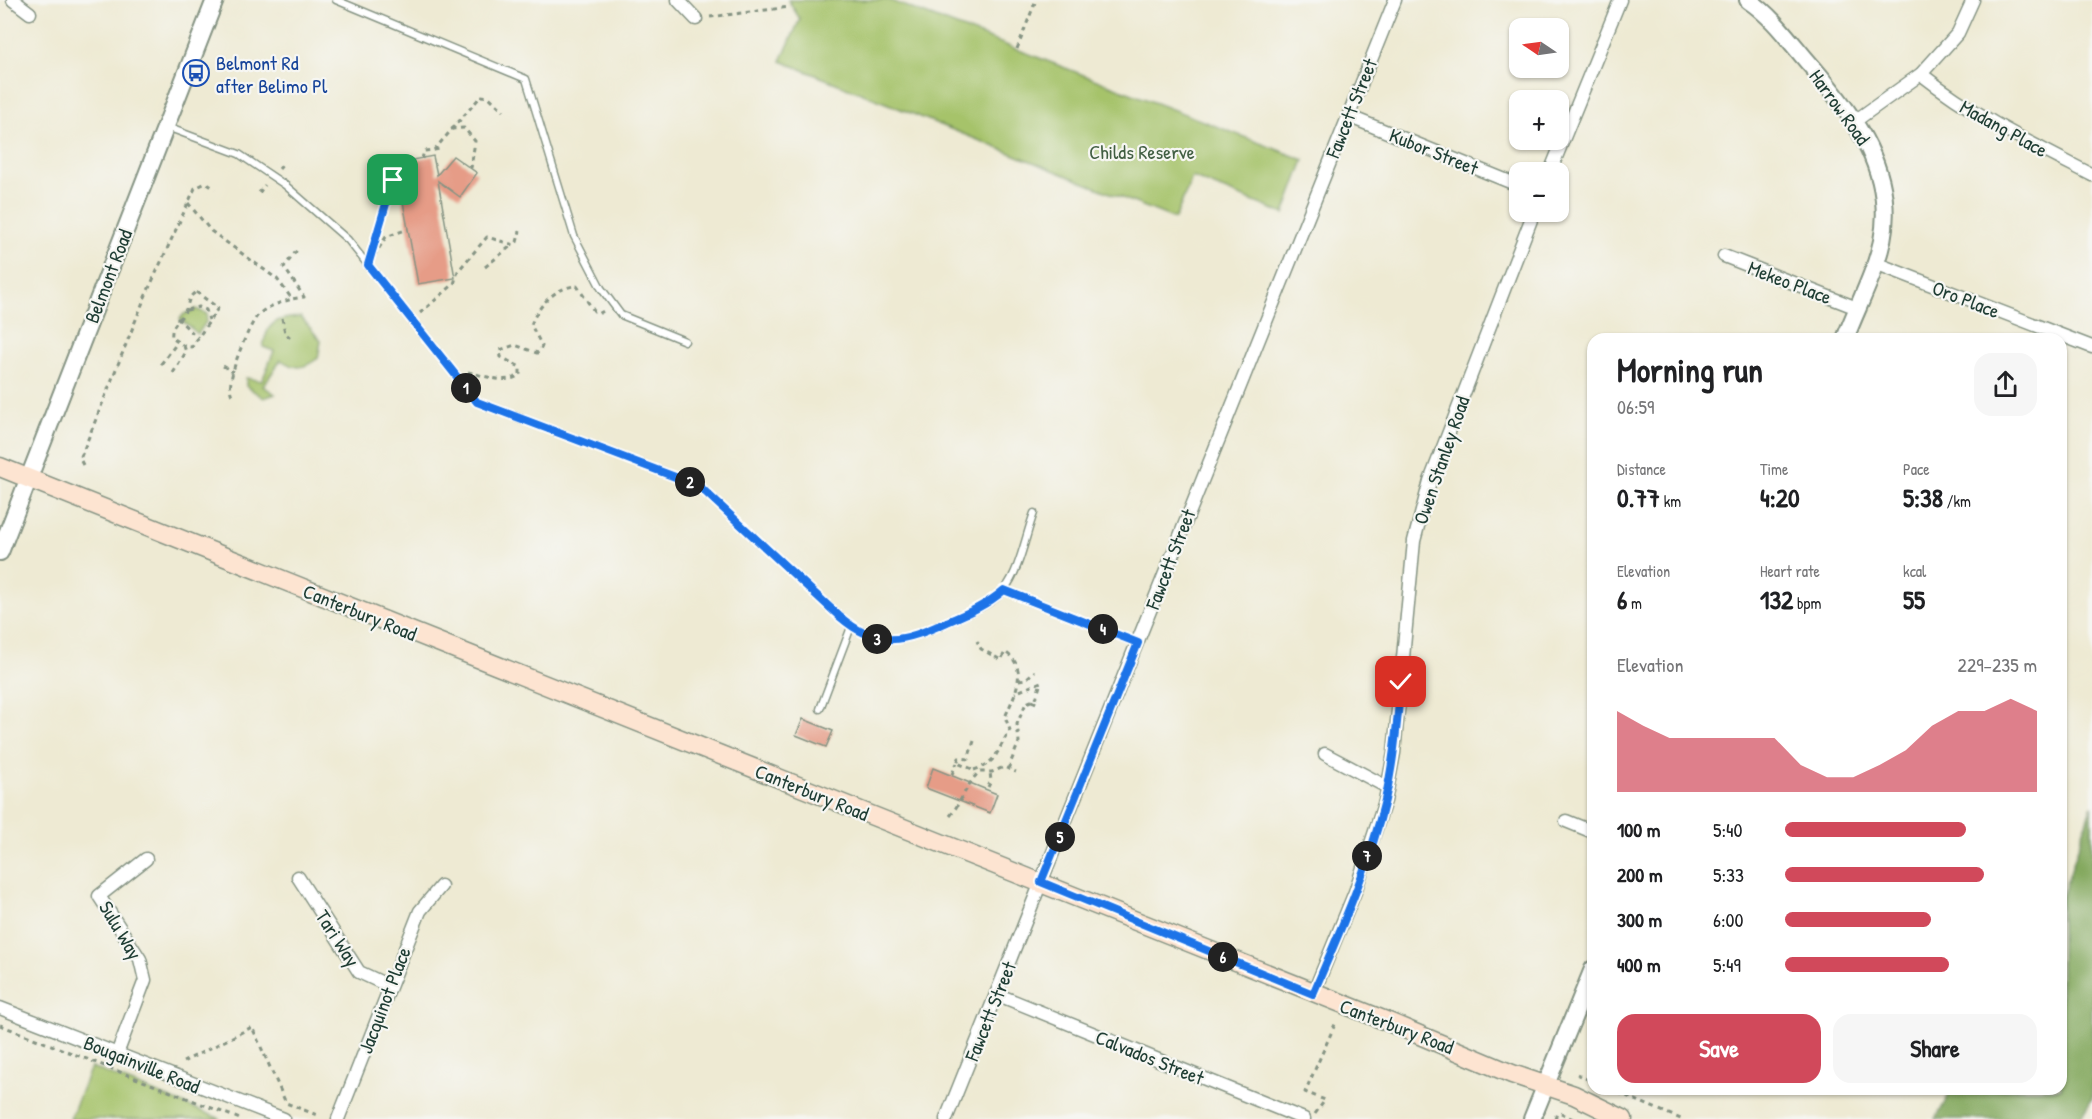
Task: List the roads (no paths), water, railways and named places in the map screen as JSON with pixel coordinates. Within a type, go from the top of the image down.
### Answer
[{"type":"main road","name":"Canterbury Road","points":[[0,467],[343,606],[1041,882],[1313,994],[1574,1095],[1623,1119]]},
{"type":"street","points":[[13,0],[30,13]]},
{"type":"street","name":"Belmont Road","points":[[0,552],[215,0]]},
{"type":"street","points":[[678,0],[696,19]]},
{"type":"street","name":"Fawcett Street","points":[[946,1119],[1395,0]]},
{"type":"street","points":[[1554,162],[1620,0]]},
{"type":"street","name":"Harrow Road","points":[[1749,0],[1769,17],[1855,121],[1871,150],[1881,188],[1884,228],[1875,263],[1847,333]]},
{"type":"street","points":[[1855,121],[1921,74],[1958,33],[1973,0]]},
{"type":"street","name":"Madang Place","points":[[1921,74],[1951,98],[1989,122],[2092,175]]},
{"type":"street","name":"Kubor Street","points":[[1348,116],[1509,182]]},
{"type":"street","name":"Owen Stanley Road","points":[[1313,994],[1355,892],[1388,787],[1394,753],[1414,541],[1430,482],[1530,222]]},
{"type":"street","name":"Mekeo Place","points":[[1724,256],[1857,308]]},
{"type":"street","name":"Oro Place","points":[[1875,263],[2047,333]]},
{"type":"street","name":"Oro Place","points":[[2067,339],[2092,346]]},
{"type":"street","points":[[1325,754],[1388,787]]},
{"type":"street","points":[[1566,821],[1587,830]]},
{"type":"street","name":"Sulu Way","points":[[117,1054],[145,980],[140,959],[99,896],[146,859]]},
{"type":"street","name":"Tari Way","points":[[298,877],[359,972],[389,986]]},
{"type":"street","name":"Jacquinot Place","points":[[338,1119],[420,911],[441,886]]},
{"type":"street","points":[[1532,1119],[1587,984]]},
{"type":"street","name":"Calvados Street","points":[[996,994],[1304,1119]]},
{"type":"street","name":"Bougainville Road","points":[[0,1008],[284,1119]]},
{"type":"lane","points":[[336,0],[526,79],[574,236],[601,288],[621,315],[685,341]]},
{"type":"lane","points":[[166,126],[239,154],[285,185],[348,240],[477,402],[699,486],[851,627],[877,639],[911,638],[979,608],[1004,590],[1016,566],[1034,513]]},
{"type":"lane","points":[[1004,590],[1138,643]]},
{"type":"lane","points":[[820,709],[851,627]]},
{"type":"place","name":"Belmont Rd after Belimo Pl","points":[[196,73]]},
{"type":"park label","name":"Childs Reserve","points":[[1142,151]]}]
